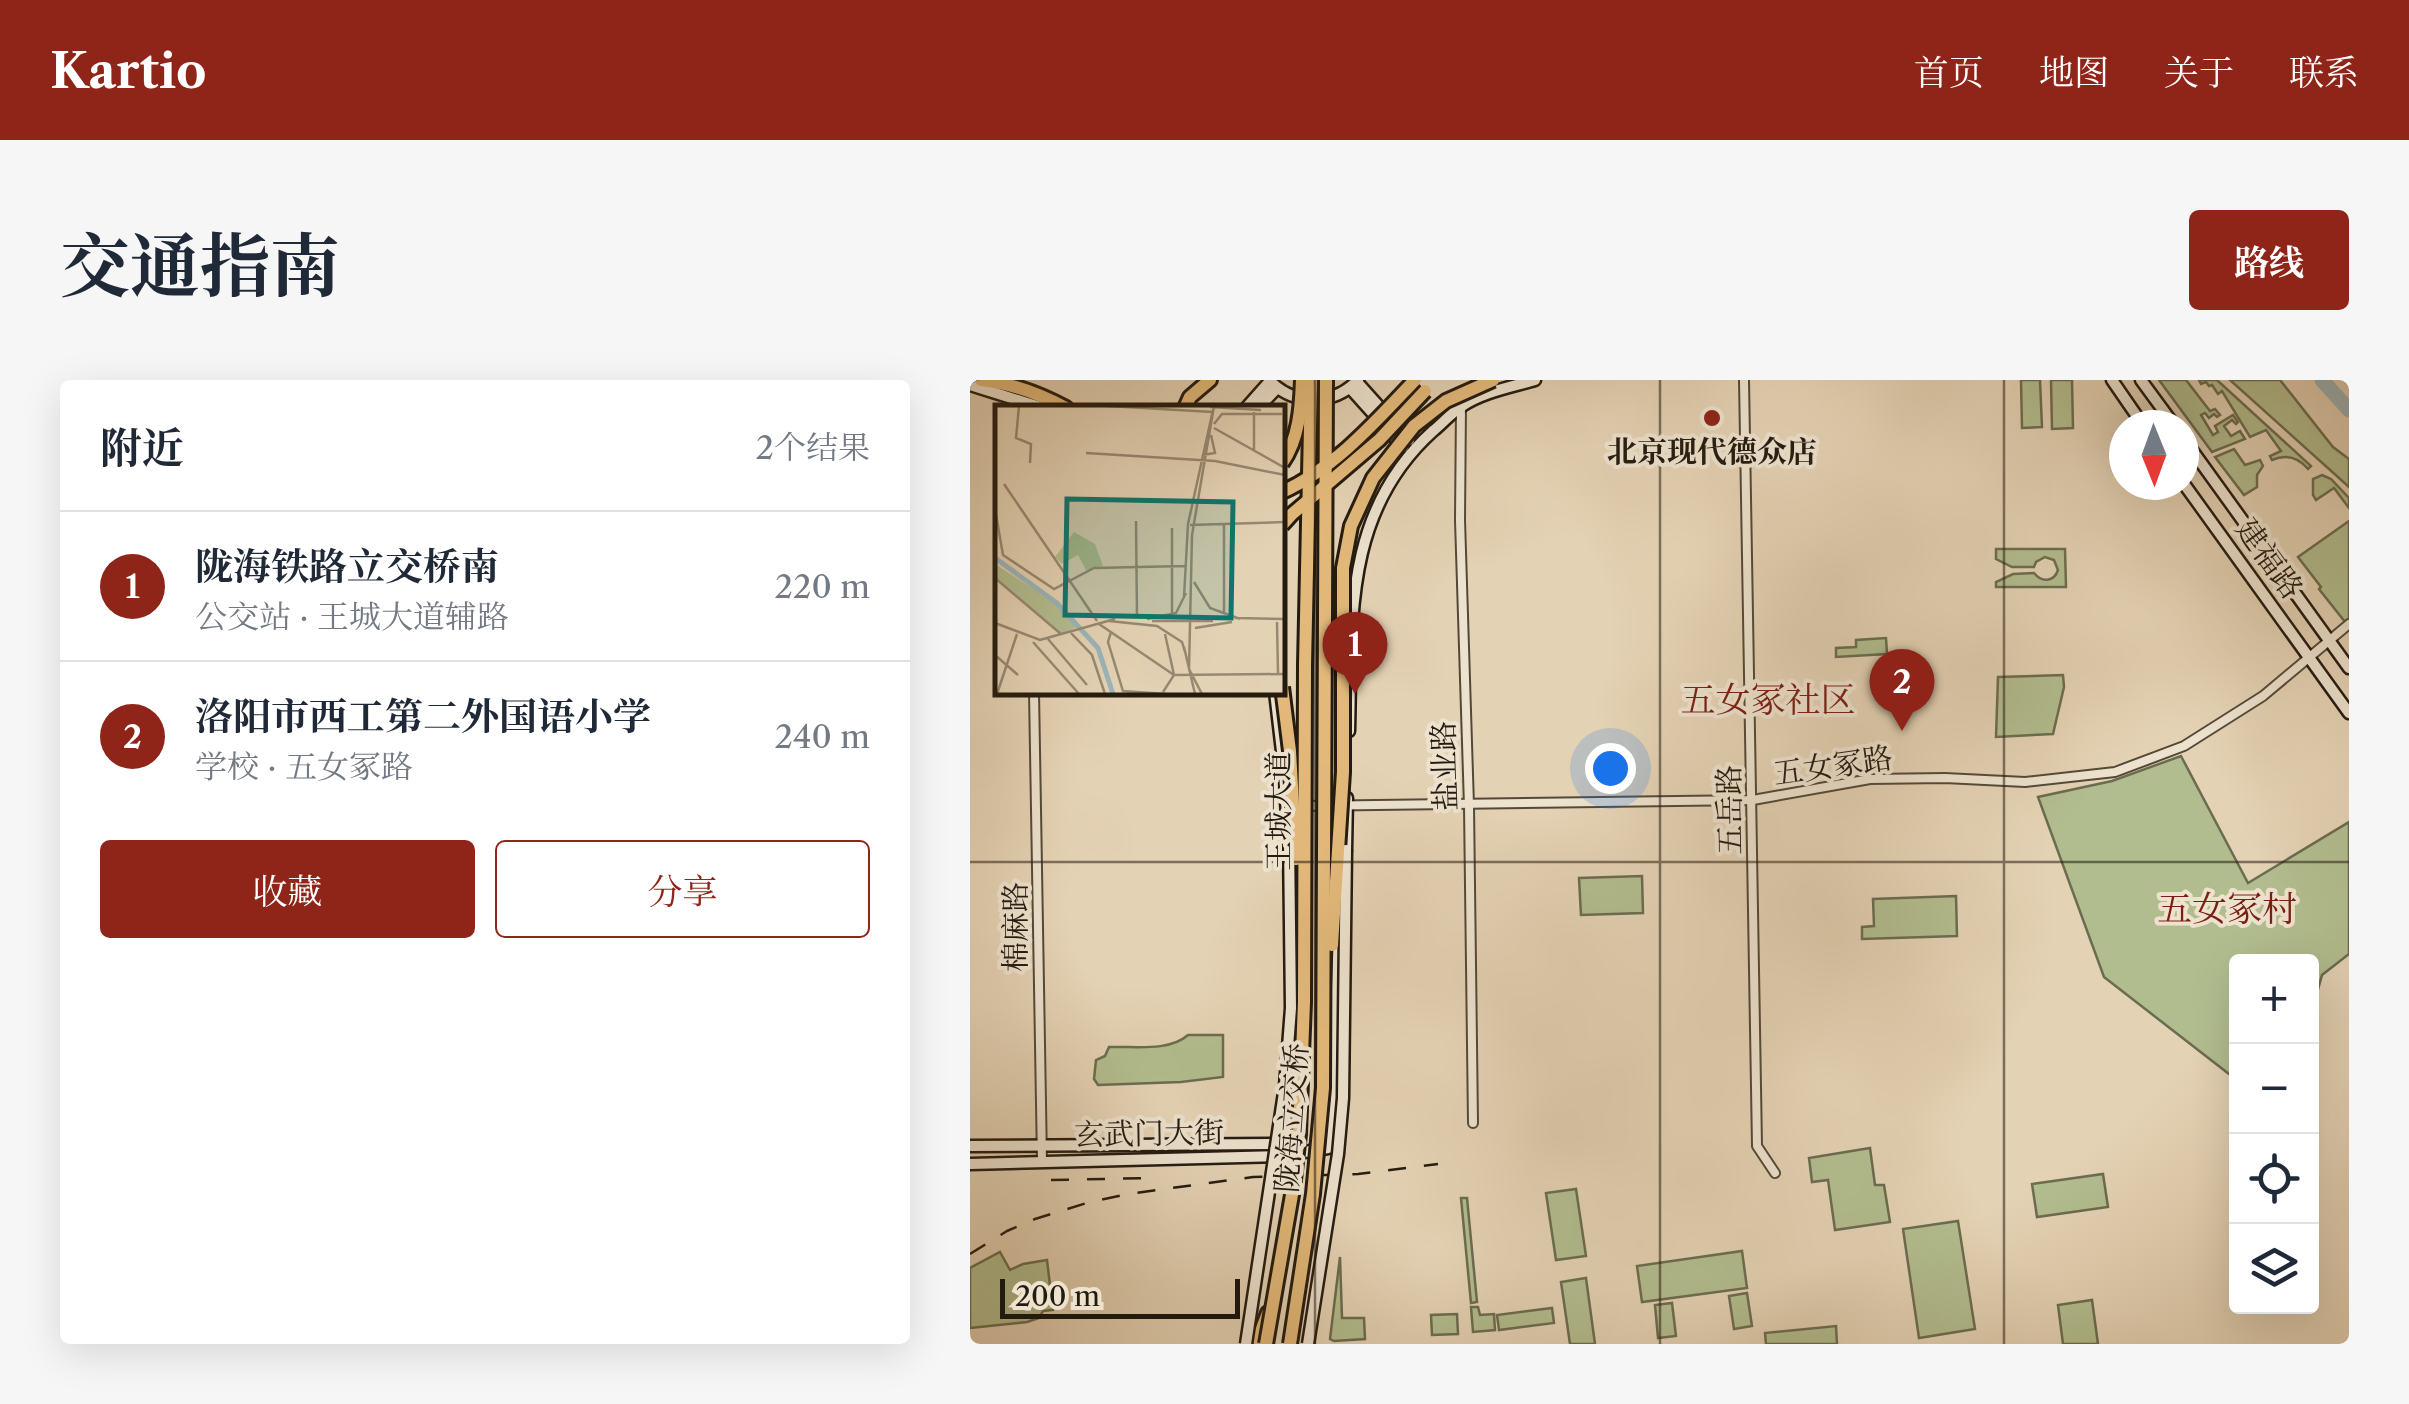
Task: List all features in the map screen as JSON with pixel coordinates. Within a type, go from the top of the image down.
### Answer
[{"type":"highway","points":[[981,380],[1000,382],[1061,405]]},
{"type":"highway","points":[[1186,405],[1210,380]]},
{"type":"highway","points":[[1285,458],[1292,447],[1300,414],[1302,380]]},
{"type":"highway","name":"王城大道","points":[[1304,1002],[1304,685],[1310,380]]},
{"type":"highway","name":"王城大道","points":[[1324,893],[1326,441],[1330,380]]},
{"type":"highway","points":[[1285,491],[1321,470],[1372,426],[1415,380]]},
{"type":"highway","points":[[1285,522],[1379,440],[1434,380]]},
{"type":"highway","points":[[1323,1088],[1343,772],[1343,568],[1351,526],[1372,478],[1414,426],[1446,401],[1493,380]]},
{"type":"highway","points":[[1283,695],[1290,751],[1302,1066]]},
{"type":"highway","name":"陇海立交桥","points":[[1290,1344],[1313,1194],[1323,1088],[1324,893]]},
{"type":"highway","name":"陇海立交桥","points":[[1266,1344],[1293,1189],[1304,1002]]},
{"type":"highway","points":[[1297,1294],[1298,1344]]},
{"type":"highway","points":[[1256,1344],[1272,1302]]},
{"type":"main road","points":[[1308,1344],[1343,1098],[1352,610],[1358,565],[1386,486],[1413,452],[1461,406],[1535,380]]},
{"type":"main road","points":[[2112,380],[2133,410]]},
{"type":"main road","points":[[2141,380],[2163,410]]},
{"type":"main road","points":[[1272,383],[1294,397],[1314,401],[1333,398],[1355,383],[1413,452]]},
{"type":"main road","points":[[1249,405],[1272,383]]},
{"type":"main road","points":[[1260,405],[1272,383]]},
{"type":"main road","points":[[970,385],[1027,404]]},
{"type":"main road","name":"建福路","points":[[2199,461],[2349,668]]},
{"type":"main road","name":"建福路","points":[[2196,500],[2349,713]]},
{"type":"main road","points":[[1246,1344],[1285,1086],[1290,1008],[1289,842],[1284,760],[1274,695]]},
{"type":"main road","name":"玄武门大街","points":[[970,1146],[1283,1144],[1294,1039],[1294,842],[1286,806]]},
{"type":"main road","name":"玄武门大街","points":[[970,1164],[1281,1156],[1328,1148],[1347,806]]},
{"type":"street","name":"五岳路","points":[[1744,380],[1757,1146],[1775,1173]]},
{"type":"street","name":"盐业路","points":[[1461,406],[1473,1124]]},
{"type":"street","name":"五女冢路","points":[[1286,806],[1753,800],[1870,779],[2025,782],[2115,772],[2184,746],[2263,696],[2349,624]]},
{"type":"street","name":"棉麻路","points":[[1034,695],[1042,1162]]},
{"type":"green space","points":[[2021,380],[2040,380],[2042,427],[2022,428]]},
{"type":"green space","points":[[2051,380],[2072,380],[2073,428],[2052,429]]},
{"type":"green space","points":[[2159,380],[2186,380],[2210,411],[2215,409],[2220,415],[2201,415],[2213,435],[2218,432],[2215,426],[2233,415],[2238,422],[2232,420],[2224,426],[2231,436],[2240,431],[2245,439],[2212,452],[2199,434],[2199,410],[2181,410]]},
{"type":"green space","points":[[2199,380],[2217,380],[2311,466],[2308,469],[2292,458],[2272,460],[2270,456],[2281,451],[2266,430],[2250,437],[2222,391],[2218,394],[2212,385],[2201,384]]},
{"type":"green space","points":[[2230,380],[2280,380],[2333,447],[2349,459],[2349,487]]},
{"type":"green space","points":[[2234,449],[2245,465],[2260,460],[2263,466],[2257,475],[2257,487],[2244,495],[2215,457]]},
{"type":"green space","points":[[2322,475],[2349,498],[2349,508],[2334,488],[2316,500],[2313,479]]},
{"type":"green space","points":[[2349,521],[2349,627],[2298,557]]},
{"type":"green space","points":[[1996,549],[2065,549],[2066,587],[1996,587],[1996,582],[2013,574],[2034,573],[2048,580],[2058,570],[2054,560],[2045,557],[2034,567],[2012,567],[1996,559]]},
{"type":"green space","points":[[1886,638],[1887,654],[1836,657],[1836,648],[1856,647],[1856,640]]},
{"type":"green space","points":[[2063,675],[2053,734],[1996,737],[1998,677]]},
{"type":"green space","points":[[2181,756],[2248,883],[2349,822],[2349,954],[2322,975],[2319,986],[2319,954],[2229,954],[2229,1074],[2104,977],[2038,797],[2112,781]]},
{"type":"green space","points":[[1642,876],[1643,913],[1581,915],[1579,878]]},
{"type":"green space","points":[[1956,896],[1957,936],[1862,939],[1862,927],[1874,926],[1873,899]]},
{"type":"green space","points":[[1188,1035],[1223,1035],[1223,1077],[1098,1085],[1094,1079],[1096,1060],[1105,1056],[1109,1047],[1161,1046]]},
{"type":"green space","points":[[1870,1148],[1875,1185],[1884,1185],[1890,1222],[1835,1230],[1828,1180],[1812,1182],[1809,1158]]},
{"type":"green space","points":[[2103,1174],[2108,1207],[2037,1217],[2032,1184]]},
{"type":"green space","points":[[1576,1189],[1586,1256],[1556,1260],[1546,1193]]},
{"type":"green space","points":[[1461,1198],[1467,1198],[1477,1302],[1471,1303]]},
{"type":"green space","points":[[1958,1221],[1975,1329],[1919,1338],[1903,1229]]},
{"type":"green space","points":[[1742,1251],[1747,1288],[1642,1302],[1637,1266]]},
{"type":"green space","points":[[1000,1252],[1010,1270],[1047,1260],[1053,1310],[1043,1311],[1039,1318],[1027,1322],[970,1328],[970,1268]]},
{"type":"green space","points":[[1340,1257],[1342,1318],[1364,1318],[1365,1339],[1330,1339]]},
{"type":"green space","points":[[1586,1278],[1595,1344],[1570,1344],[1561,1282]]},
{"type":"green space","points":[[1747,1293],[1752,1326],[1734,1329],[1729,1296]]},
{"type":"green space","points":[[2092,1300],[2098,1344],[2063,1344],[2058,1305]]},
{"type":"green space","points":[[1672,1303],[1676,1336],[1658,1338],[1655,1305]]},
{"type":"green space","points":[[1471,1307],[1478,1307],[1480,1315],[1494,1314],[1495,1330],[1473,1332]]},
{"type":"green space","points":[[1552,1308],[1554,1323],[1499,1330],[1497,1315]]},
{"type":"green space","points":[[1457,1314],[1458,1334],[1432,1335],[1431,1315]]},
{"type":"green space","points":[[1836,1326],[1837,1344],[1766,1344],[1765,1333]]},
{"type":"waterway","points":[[2322,380],[2349,410]]},
{"type":"railway","points":[[970,1254],[1035,1219],[1128,1194],[1253,1177],[1358,1174],[1438,1164]]},
{"type":"railway","points":[[1051,1180],[1153,1178]]},
{"type":"place","name":"北京现代德众店","points":[[1712,418]]},
{"type":"place","name":"陇海铁路立交桥南","points":[[1355,694]]},
{"type":"place","name":"洛阳市西工第二外国语小学","points":[[1902,731]]},
{"type":"district","name":"五女冢社区","points":[[1768,700]]},
{"type":"district","name":"五女冢村","points":[[2227,909]]}]
